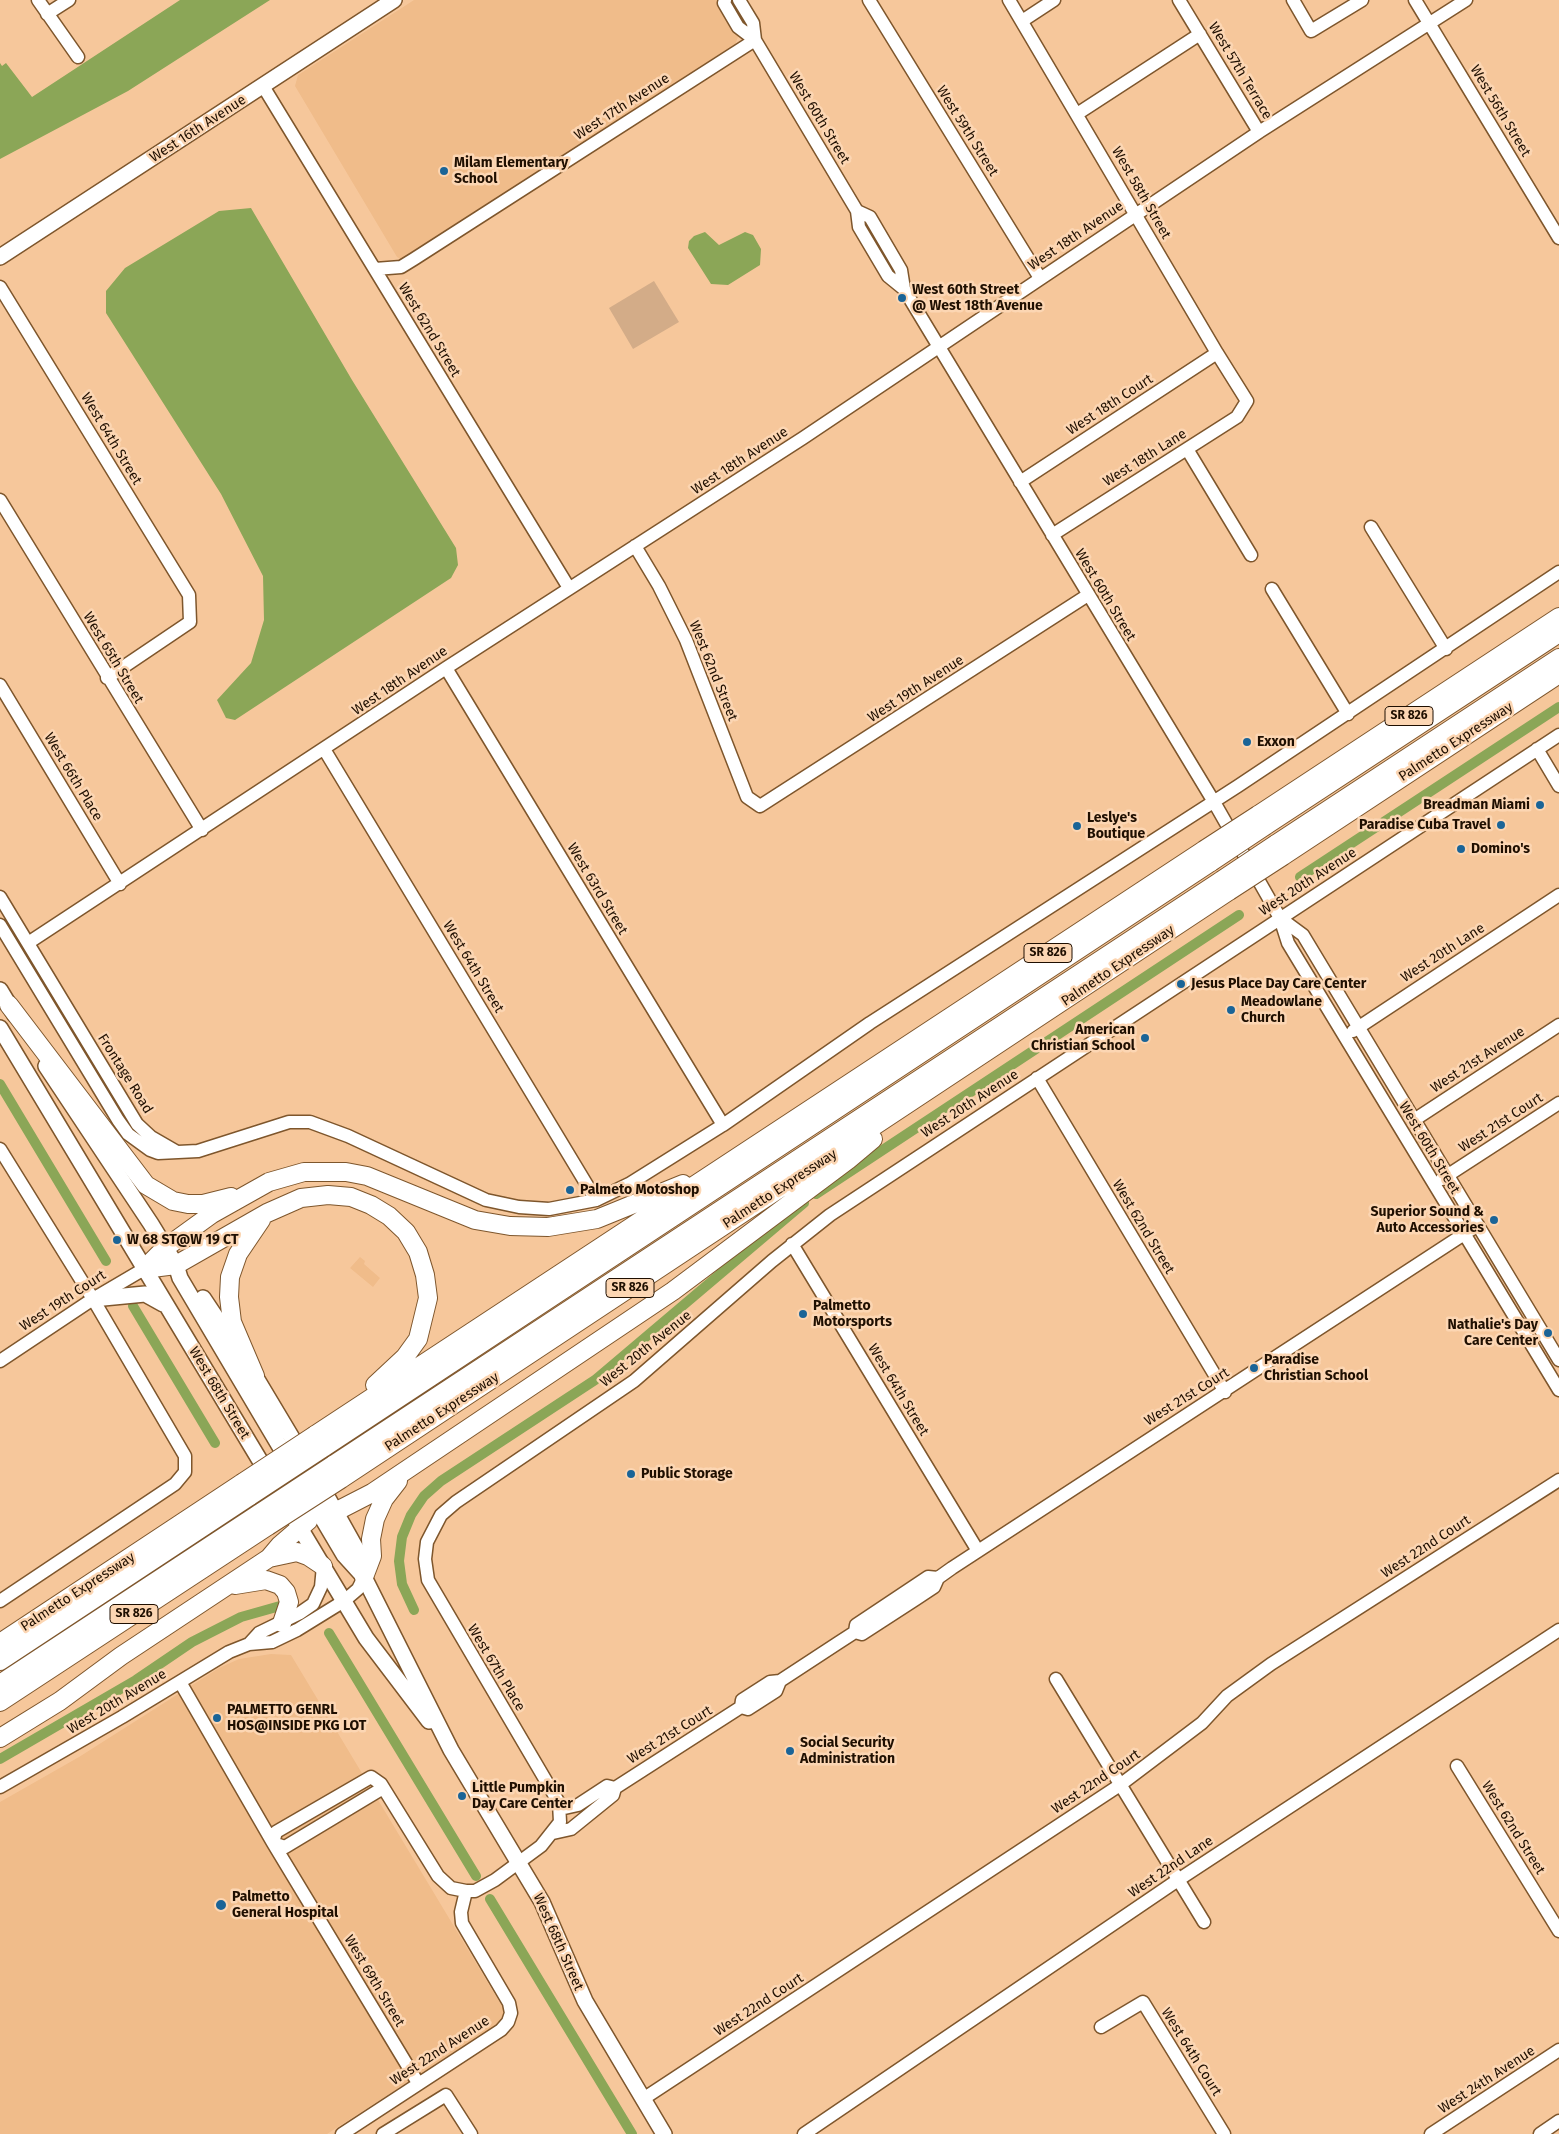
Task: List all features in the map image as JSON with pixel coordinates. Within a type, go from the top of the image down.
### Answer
[{"type":"highway","name":"Palmetto Expressway","points":[[0,1643],[246,1490],[319,1442],[725,1166],[1262,821],[1559,617]]},
{"type":"highway","points":[[1262,821],[1559,633]]},
{"type":"highway","points":[[1279,850],[1559,658]]},
{"type":"highway","name":"Palmetto Expressway","points":[[0,1702],[264,1520],[920,1097],[1279,850],[1559,674]]},
{"type":"highway","points":[[319,1442],[1208,856]]},
{"type":"highway","points":[[337,1472],[1225,886]]},
{"type":"highway","points":[[4,998],[146,1185],[174,1201],[188,1204],[203,1204],[251,1192]]},
{"type":"highway","points":[[0,1738],[60,1701],[121,1656],[269,1558],[280,1545],[301,1529],[320,1509],[372,1493],[673,1291],[848,1160],[920,1097]]},
{"type":"highway","points":[[144,1269],[165,1248],[212,1214],[251,1192],[287,1176],[304,1172],[346,1172],[367,1176],[394,1185],[474,1220],[510,1226],[548,1228],[572,1225],[622,1210],[725,1166]]},
{"type":"highway","points":[[144,1269],[176,1265],[267,1213],[301,1198],[328,1195],[351,1197],[389,1216],[406,1232],[418,1252],[426,1274],[428,1298],[418,1339],[405,1357],[319,1442]]},
{"type":"highway","points":[[255,1376],[232,1322],[229,1304],[230,1277],[238,1254],[250,1233],[267,1213]]},
{"type":"highway","points":[[364,1577],[372,1556],[371,1539],[375,1519],[384,1499],[406,1471]]},
{"type":"highway","points":[[275,1486],[320,1509]]},
{"type":"highway","points":[[0,1661],[246,1490]]},
{"type":"highway","points":[[0,1684],[264,1520]]},
{"type":"highway","points":[[269,1558],[297,1552],[308,1556],[323,1566]]},
{"type":"highway","points":[[224,1588],[259,1580],[269,1580],[277,1583],[286,1592],[289,1602],[288,1611],[282,1623]]},
{"type":"main road","name":"West 16th Avenue","points":[[0,257],[394,0]]},
{"type":"main road","name":"West 68th Street","points":[[4,998],[176,1265],[180,1278],[320,1509],[358,1552],[364,1577],[452,1750],[548,1914],[585,2001],[664,2134]]},
{"type":"main road","name":"West 68th Street","points":[[0,1028],[366,1638],[452,1750]]},
{"type":"main road","name":"West 68th Street","points":[[176,1265],[187,1273],[255,1376],[320,1509]]},
{"type":"main road","points":[[93,1298],[145,1294],[153,1297],[166,1307]]},
{"type":"street","points":[[38,0],[78,58]]},
{"type":"street","points":[[47,14],[69,0]]},
{"type":"street","name":"West 60th Street","points":[[725,0],[738,27],[755,40],[858,211],[870,217],[901,270],[904,289],[1214,802],[1280,918],[1288,943],[1559,1390]]},
{"type":"street","name":"West 60th Street","points":[[739,0],[753,23],[755,40]]},
{"type":"street","name":"West 59th Street","points":[[869,0],[1040,278]]},
{"type":"street","name":"West 58th Street","points":[[1009,0],[1217,353],[1247,400]]},
{"type":"street","points":[[1022,20],[1054,0]]},
{"type":"street","name":"West 57th Terrace","points":[[1179,0],[1259,132]]},
{"type":"street","points":[[1293,0],[1312,31],[1355,2]]},
{"type":"street","name":"West 56th Street","points":[[1415,0],[1559,238]]},
{"type":"street","name":"West 18th Avenue","points":[[28,943],[446,668],[939,348],[1040,278],[1259,132],[1466,0]]},
{"type":"street","points":[[1077,114],[1200,34]]},
{"type":"street","name":"West 17th Avenue","points":[[375,269],[401,267],[755,40]]},
{"type":"street","name":"West 62nd Street","points":[[264,86],[569,588]]},
{"type":"street","name":"West 64th Street","points":[[0,286],[189,595],[190,622],[108,678]]},
{"type":"street","name":"West 18th Court","points":[[1020,482],[1217,353]]},
{"type":"street","name":"West 18th Lane","points":[[1052,535],[1237,417],[1247,400]]},
{"type":"street","points":[[1187,449],[1251,555]]},
{"type":"street","name":"West 65th Street","points":[[0,500],[202,830]]},
{"type":"street","points":[[1371,526],[1446,649]]},
{"type":"street","name":"West 62nd Street","points":[[635,546],[659,586],[686,640],[747,797],[760,806]]},
{"type":"street","points":[[2,929],[128,1134],[139,1144],[158,1153],[198,1151],[289,1122],[310,1122],[348,1136],[486,1200],[518,1208],[549,1209],[596,1200],[629,1184],[723,1125],[870,1023],[1214,802],[1559,572]]},
{"type":"street","points":[[1272,589],[1348,714]]},
{"type":"street","name":"West 19th Avenue","points":[[760,806],[1088,595]]},
{"type":"street","name":"West 63rd Street","points":[[446,668],[723,1125]]},
{"type":"street","name":"West 66th Place","points":[[0,685],[120,884]]},
{"type":"street","name":"West 20th Avenue","points":[[428,1537],[437,1520],[449,1507],[624,1389],[792,1244],[837,1210],[1559,735]]},
{"type":"street","name":"West 64th Street","points":[[324,749],[596,1200]]},
{"type":"street","points":[[1537,749],[1559,786]]},
{"type":"street","name":"West 20th Lane","points":[[1346,1038],[1358,1026],[1559,895]]},
{"type":"street","name":"Frontage Road","points":[[0,897],[137,1124],[151,1137],[177,1152]]},
{"type":"street","name":"West 60th Street","points":[[1280,918],[1303,935],[1559,1360]]},
{"type":"street","points":[[2,929],[15,940],[28,943]]},
{"type":"street","name":"West 21st Avenue","points":[[1414,1120],[1559,1025]]},
{"type":"street","name":"West 62nd Street","points":[[1037,1078],[1225,1392]]},
{"type":"street","name":"West 21st Court","points":[[1433,1183],[1448,1176],[1559,1103]]},
{"type":"street","points":[[0,1148],[93,1298],[185,1456],[185,1472],[175,1484],[0,1601]]},
{"type":"street","name":"West 21st Court","points":[[553,1833],[571,1829],[613,1795],[615,1788],[741,1707],[742,1700],[770,1682],[780,1681],[855,1632],[856,1625],[928,1577],[938,1578],[1478,1225]]},
{"type":"street","name":"West 64th Street","points":[[792,1244],[978,1551]]},
{"type":"street","name":"West 19th Court","points":[[0,1360],[93,1298],[144,1269]]},
{"type":"street","name":"West 22nd Court","points":[[643,2099],[1120,1786],[1202,1723],[1227,1696],[1271,1664],[1559,1480]]},
{"type":"street","name":"West 67th Place","points":[[428,1537],[424,1559],[430,1586],[556,1798],[560,1809]]},
{"type":"street","name":"West 20th Avenue","points":[[249,1644],[259,1633],[282,1623],[313,1604],[321,1587],[323,1566]]},
{"type":"street","name":"West 20th Avenue","points":[[0,1787],[180,1682],[224,1654],[249,1644],[261,1644],[278,1640],[344,1601],[358,1589],[364,1577]]},
{"type":"street","name":"West 22nd Lane","points":[[804,2134],[1178,1880],[1559,1630]]},
{"type":"street","points":[[1056,1679],[1204,1922]]},
{"type":"street","name":"West 69th Street","points":[[180,1682],[273,1843],[418,2083]]},
{"type":"street","name":"West 62nd Street","points":[[1457,1766],[1559,1931]]},
{"type":"street","points":[[383,1788],[285,1847],[273,1843],[276,1832],[368,1777],[375,1778],[383,1788],[440,1879],[451,1888],[466,1892]]},
{"type":"street","name":"West 21st Court","points":[[466,1892],[493,1881],[541,1846],[560,1822],[560,1809],[578,1805],[607,1786],[615,1788]]},
{"type":"street","name":"West 22nd Avenue","points":[[342,2134],[501,2030],[510,2018],[509,2003],[462,1923],[461,1912],[466,1892]]},
{"type":"street","name":"West 64th Court","points":[[1101,2027],[1143,2002],[1224,2134]]},
{"type":"street","name":"West 24th Avenue","points":[[1431,2134],[1559,2050]]},
{"type":"street","points":[[383,2134],[446,2095],[471,2134]]},
{"type":"street","points":[[1540,2134],[1559,2121]]},
{"type":"shaded area","points":[[180,0],[270,0],[128,91],[0,159],[0,63],[2,66],[6,63],[32,97]]},
{"type":"shaded area","name":"Milam Elementary School","points":[[414,0],[717,0],[739,34],[735,45],[409,258],[402,260],[397,257],[295,86],[298,75]]},
{"type":"shaded area","points":[[251,208],[352,380],[456,548],[458,565],[451,578],[235,720],[226,718],[217,700],[251,663],[264,620],[263,576],[221,494],[106,313],[106,291],[125,268],[219,211]]},
{"type":"shaded area","points":[[705,232],[719,245],[745,232],[753,235],[761,249],[760,265],[728,285],[711,284],[688,248],[689,241],[694,236]]},
{"type":"shaded area","points":[[654,281],[679,322],[633,349],[609,308]]},
{"type":"shaded area","points":[[360,1257],[365,1261],[364,1264],[380,1278],[373,1287],[350,1268]]},
{"type":"shaded area","name":"Palmetto General Hospital","points":[[271,1654],[291,1655],[503,2008],[504,2016],[501,2022],[327,2134],[0,2134],[0,1802],[79,1757],[219,1668],[239,1659]]},
{"type":"waterway","points":[[1300,877],[1559,707]]},
{"type":"waterway","points":[[816,1194],[1239,915]]},
{"type":"waterway","points":[[0,1084],[106,1261]]},
{"type":"waterway","points":[[414,1610],[402,1584],[399,1561],[402,1537],[411,1515],[424,1496],[441,1481],[595,1380],[804,1203]]},
{"type":"waterway","points":[[133,1306],[215,1443]]},
{"type":"waterway","points":[[0,1759],[136,1680],[192,1642],[241,1617],[280,1606]]},
{"type":"waterway","points":[[329,1633],[476,1876]]},
{"type":"waterway","points":[[490,1899],[632,2134]]},
{"type":"place","name":"Milam Elementary School","points":[[444,171]]},
{"type":"place","name":"West 60th Street @ West 18th Avenue","points":[[902,298]]},
{"type":"place","name":"Exxon","points":[[1247,742]]},
{"type":"place","name":"Breadman Miami","points":[[1540,805]]},
{"type":"place","name":"Paradise Cuba Travel","points":[[1501,825]]},
{"type":"place","name":"Leslye's Boutique","points":[[1077,826]]},
{"type":"place","name":"Domino's","points":[[1461,849]]},
{"type":"place","name":"Jesus Place Day Care Center","points":[[1181,984]]},
{"type":"place","name":"Meadowlane Church","points":[[1231,1010]]},
{"type":"place","name":"American Christian School","points":[[1145,1038]]},
{"type":"place","name":"Palmeto Motoshop","points":[[570,1190]]},
{"type":"place","name":"Superior Sound & Auto Accessories","points":[[1494,1220]]},
{"type":"place","name":"W 68 ST@W 19 CT","points":[[117,1240]]},
{"type":"place","name":"Palmetto Motorsports","points":[[803,1314]]},
{"type":"place","name":"Nathalie's Day Care Center","points":[[1548,1333]]},
{"type":"place","name":"Paradise Christian School","points":[[1254,1368]]},
{"type":"place","name":"Public Storage","points":[[631,1474]]},
{"type":"place","name":"PALMETTO GENRL HOS@INSIDE PKG LOT","points":[[217,1718]]},
{"type":"place","name":"Social Security Administration","points":[[790,1751]]},
{"type":"place","name":"Little Pumpkin Day Care Center","points":[[462,1796]]},
{"type":"place","name":"Palmetto General Hospital","points":[[221,1905]]}]
